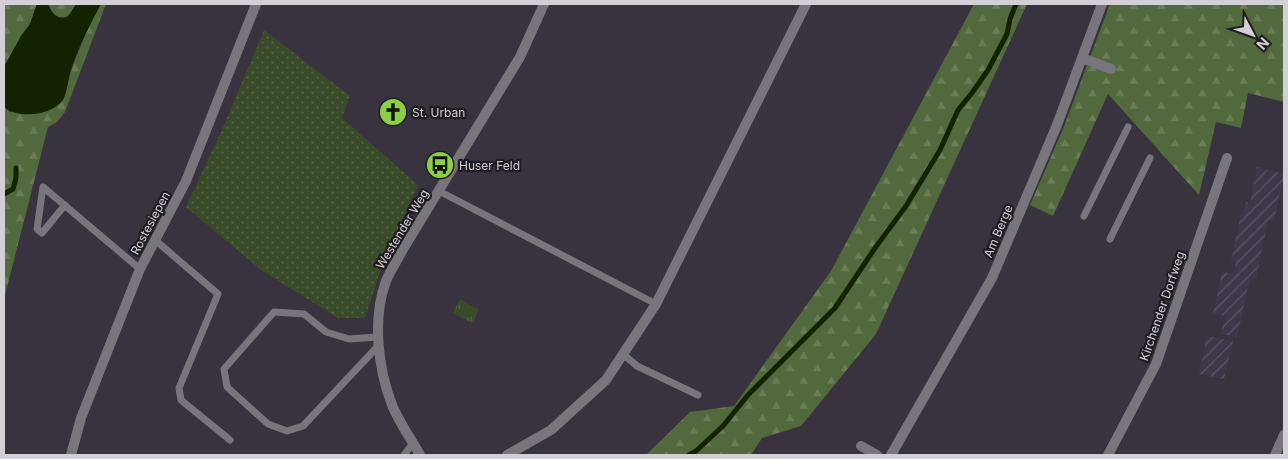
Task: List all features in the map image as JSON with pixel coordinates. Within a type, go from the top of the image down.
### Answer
[{"type":"street","name":"Rostesiepen","points":[[71,455],[81,418],[140,269],[190,172],[256,4]]},
{"type":"street","name":"Westender Weg","points":[[420,455],[392,405],[382,368],[378,341],[378,312],[386,280],[520,57],[544,4]]},
{"type":"street","points":[[507,455],[551,430],[606,380],[656,304],[806,4]]},
{"type":"street","name":"Am Berge","points":[[891,455],[992,278],[1057,125],[1102,4]]},
{"type":"street","points":[[1082,58],[1111,69]]},
{"type":"street","name":"Kirchender Dorfweg","points":[[1108,455],[1156,364],[1227,158]]},
{"type":"street","points":[[1275,455],[1284,435]]},
{"type":"street","points":[[861,446],[877,455]]},
{"type":"lane","points":[[1084,216],[1128,127]]},
{"type":"lane","points":[[1110,239],[1150,158]]},
{"type":"lane","points":[[65,205],[42,233],[38,229],[43,187],[65,205],[140,269]]},
{"type":"lane","points":[[439,191],[656,304]]},
{"type":"lane","points":[[155,240],[218,294],[179,388],[181,400],[230,440]]},
{"type":"lane","points":[[274,312],[304,314],[326,332],[350,339],[378,341],[303,426],[287,431],[268,424],[227,387],[224,369],[274,312]]},
{"type":"lane","points":[[623,354],[637,366],[698,395]]},
{"type":"lane","points":[[404,455],[413,443]]},
{"type":"shaded area","points":[[37,4],[48,4],[55,15],[64,18],[68,17],[76,4],[101,4],[75,58],[63,100],[51,110],[34,114],[17,113],[4,107],[4,67],[30,24]]},
{"type":"shaded area","points":[[1257,167],[1284,174],[1274,221],[1268,220],[1256,279],[1250,278],[1237,337],[1221,334],[1225,316],[1213,314],[1222,272],[1233,274],[1236,262],[1231,261],[1241,214],[1244,214],[1246,202],[1250,203]]},
{"type":"shaded area","points":[[1207,336],[1233,341],[1224,379],[1199,374]]},
{"type":"green space","points":[[4,4],[37,4],[30,24],[4,67]]},
{"type":"green space","points":[[48,4],[76,5],[69,15],[62,18],[54,14]]},
{"type":"green space","points":[[101,4],[106,4],[65,112],[57,122],[48,127],[4,299],[4,107],[10,112],[63,99],[79,50]]},
{"type":"green space","points":[[974,4],[1027,4],[876,334],[801,426],[762,438],[751,455],[646,455],[690,412],[734,406],[831,271]]},
{"type":"green space","points":[[1110,4],[1284,4],[1284,102],[1248,93],[1241,128],[1216,122],[1199,195],[1108,94],[1053,216],[1030,205],[1063,129]]},
{"type":"green space","points":[[264,30],[350,96],[342,118],[418,185],[380,272],[365,318],[338,318],[261,270],[186,207],[225,123]]},
{"type":"green space","points":[[460,299],[479,310],[472,323],[453,313]]},
{"type":"waterway","points":[[689,455],[723,426],[748,395],[835,308],[906,206],[940,150],[958,110],[988,70],[1007,34],[1016,4]]},
{"type":"waterway","points":[[4,194],[13,189],[16,168]]},
{"type":"place","name":"St. Urban","points":[[393,112]]},
{"type":"place","name":"Huser Feld","points":[[440,165]]}]
